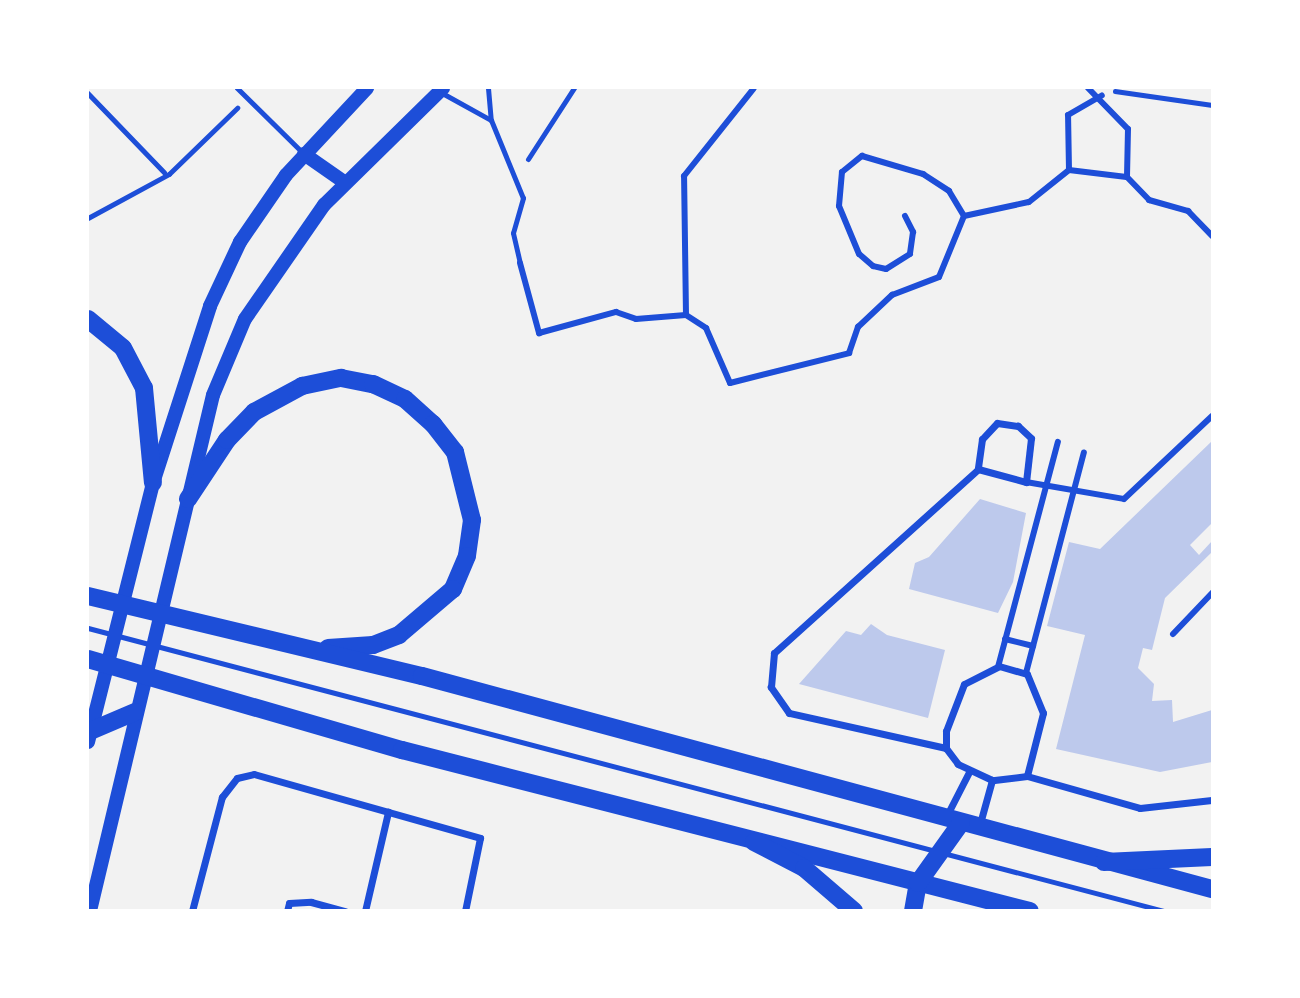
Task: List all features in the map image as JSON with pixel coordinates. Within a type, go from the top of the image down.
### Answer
[{"type":"main road","points":[[89,735],[153,483],[210,306],[240,242],[303,154],[367,88]]},
{"type":"main road","points":[[90,911],[135,712],[171,575],[213,395],[245,319],[286,250],[344,182],[441,89]]},
{"type":"main road","points":[[303,154],[344,182]]},
{"type":"main road","points":[[88,319],[122,348],[144,388],[153,483]]},
{"type":"main road","points":[[188,499],[227,440],[254,412],[302,386],[341,378],[405,398],[455,452],[472,520],[467,556],[453,589],[399,635],[373,645],[272,644]]},
{"type":"main road","points":[[88,596],[272,644],[422,676],[1104,862],[1213,889]]},
{"type":"main road","points":[[88,659],[754,842],[1030,911]]},
{"type":"main road","points":[[89,735],[135,712]]},
{"type":"main road","points":[[913,911],[918,883],[962,823]]},
{"type":"main road","points":[[754,842],[804,868],[854,911]]},
{"type":"main road","points":[[1104,862],[1213,857]]},
{"type":"street","points":[[686,315],[684,176],[754,88]]},
{"type":"street","points":[[1088,88],[1100,96],[1128,129],[1127,177]]},
{"type":"street","points":[[1069,170],[1068,115],[1100,96]]},
{"type":"street","points":[[905,216],[913,232],[910,254],[886,269],[873,266],[859,254],[839,206],[842,172],[862,156],[923,174],[949,191],[964,216]]},
{"type":"street","points":[[964,216],[1029,202],[1069,170],[1127,177],[1149,200],[1188,211],[1213,236]]},
{"type":"street","points":[[520,263],[539,332],[616,312],[636,319],[686,315],[706,328],[722,355],[730,383],[849,353],[859,327],[892,295],[939,277],[964,216]]},
{"type":"street","points":[[978,469],[1026,482],[1124,499],[1213,416]]},
{"type":"street","points":[[1026,482],[1031,438],[1018,426],[996,423],[982,439],[978,469],[774,653],[771,687],[788,713],[946,748],[969,772],[992,780],[1027,776],[1140,808],[1213,800]]},
{"type":"street","points":[[998,667],[1058,442]]},
{"type":"street","points":[[1027,776],[1043,713],[1026,673],[1084,452]]},
{"type":"street","points":[[1173,634],[1213,593]]},
{"type":"street","points":[[1005,639],[1033,646]]},
{"type":"street","points":[[946,748],[956,695],[974,675],[998,667],[1026,673]]},
{"type":"street","points":[[962,823],[969,772]]},
{"type":"street","points":[[192,911],[222,797],[237,778],[254,774],[480,838],[465,911]]},
{"type":"street","points":[[962,823],[992,780]]},
{"type":"street","points":[[365,911],[388,812]]},
{"type":"street","points":[[287,911],[289,903],[311,902],[345,911]]},
{"type":"lane","points":[[237,88],[303,154]]},
{"type":"lane","points":[[488,88],[491,120],[523,198],[513,233],[520,263]]},
{"type":"lane","points":[[528,159],[574,88]]},
{"type":"lane","points":[[441,89],[491,120]]},
{"type":"lane","points":[[88,628],[1164,911]]},
{"type":"path","points":[[1112,88],[1119,95],[1213,106]]},
{"type":"path","points":[[88,93],[164,172]]},
{"type":"path","points":[[88,218],[164,172],[237,108]]},
{"type":"building","points":[[1212,441],[1212,523],[1190,545],[1199,555],[1212,541],[1212,552],[1165,598],[1152,650],[1143,648],[1138,668],[1154,684],[1152,701],[1172,700],[1173,722],[1212,710],[1212,762],[1160,772],[1056,749],[1085,635],[1047,626],[1069,542],[1100,549]]},
{"type":"building","points":[[980,499],[1026,513],[1013,582],[998,613],[909,589],[915,563],[929,557]]},
{"type":"building","points":[[871,624],[887,635],[945,650],[928,718],[799,684],[846,631],[861,635]]}]
